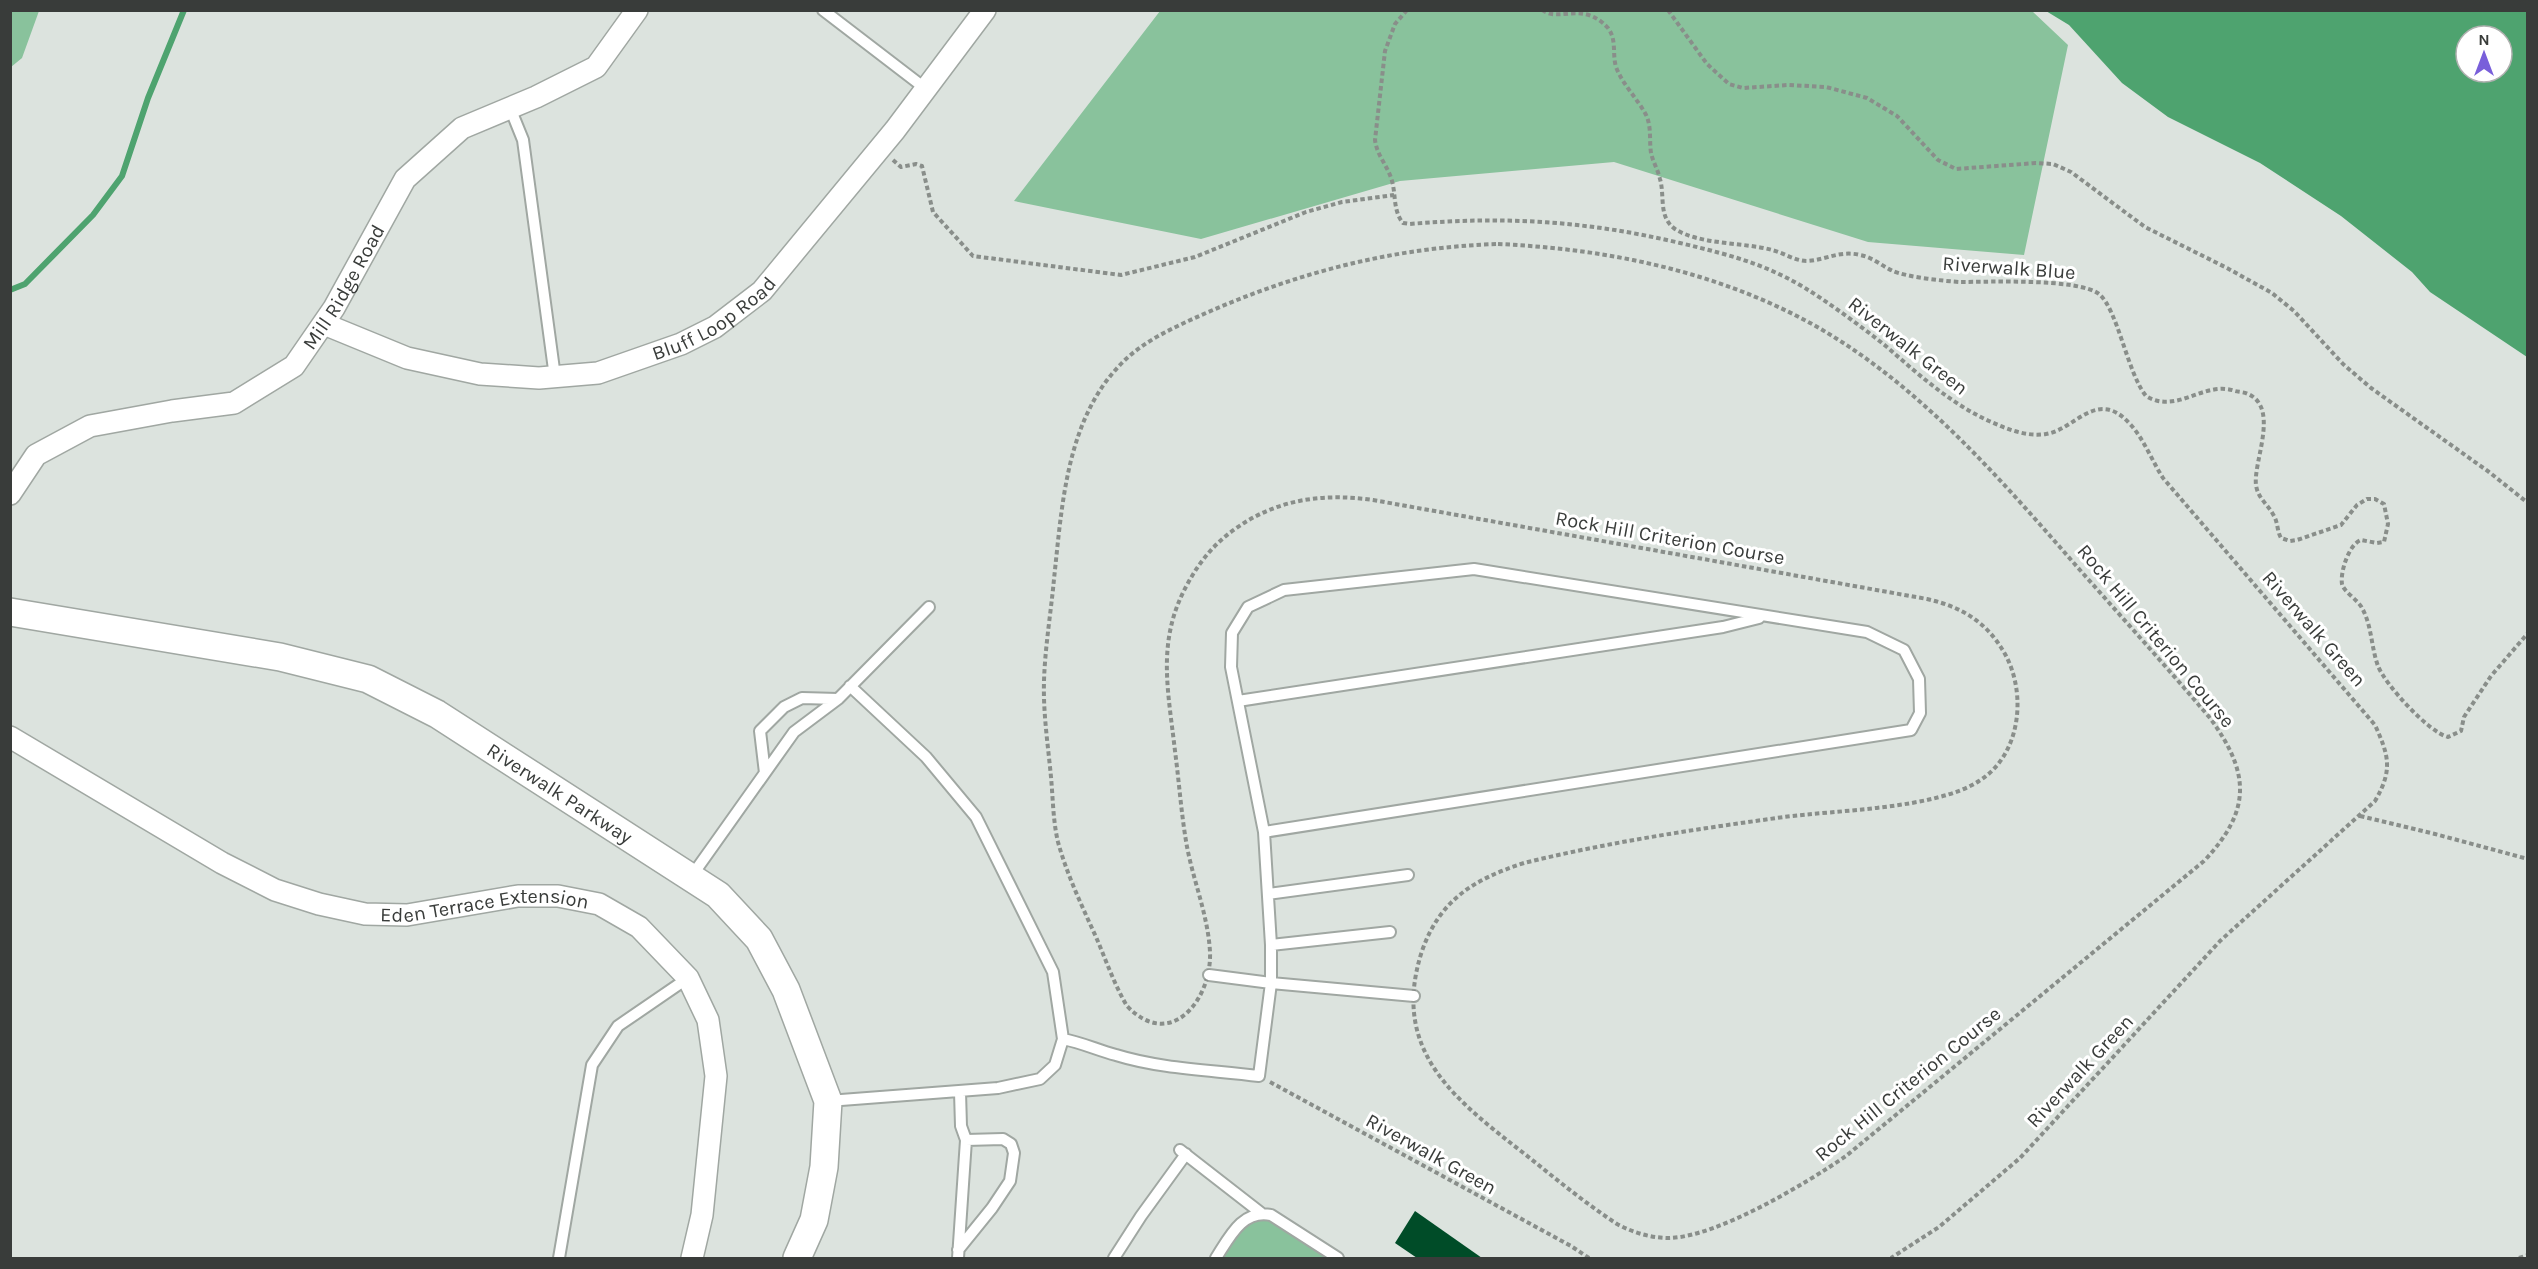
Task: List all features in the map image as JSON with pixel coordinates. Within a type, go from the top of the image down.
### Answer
[{"type":"street","name":"Mill Ridge Road","points":[[10,494],[36,455],[90,426],[172,411],[234,403],[294,366],[324,324],[405,179],[462,128],[596,67],[638,10]]},
{"type":"street","name":"Bluff Loop Road","points":[[324,324],[407,358],[480,374],[539,378],[598,373],[681,344],[715,327],[762,291],[879,149],[986,10]]},
{"type":"street","name":"Riverwalk Parkway","points":[[10,612],[280,657],[368,679],[437,714],[718,895],[759,939],[786,990],[828,1101],[824,1167],[814,1220],[797,1258]]},
{"type":"street","name":"Eden Terrace Extension","points":[[10,737],[170,833],[275,890],[319,904],[365,914],[407,915],[518,896],[558,896],[599,904],[639,927],[688,978],[708,1020],[716,1076],[702,1215],[692,1258]]},
{"type":"lane","points":[[823,10],[926,89]]},
{"type":"lane","points":[[510,108],[523,140],[555,377]]},
{"type":"lane","points":[[1063,1039],[1089,1044],[1116,1055],[1149,1062],[1259,1076],[1271,983],[1268,894],[1264,832],[1231,667],[1232,633],[1248,607],[1284,590],[1474,570],[1867,632],[1904,650],[1919,679],[1920,713],[1911,730],[1264,832]]},
{"type":"lane","points":[[691,878],[794,732],[838,699],[929,607]]},
{"type":"lane","points":[[1238,701],[1723,627],[1765,616]]},
{"type":"lane","points":[[828,1101],[960,1092],[998,1088],[1040,1079],[1055,1065],[1063,1039],[1053,972],[976,817],[926,757],[850,686]]},
{"type":"lane","points":[[765,773],[760,731],[784,707],[802,698],[838,699]]},
{"type":"lane","points":[[1268,894],[1408,875]]},
{"type":"lane","points":[[1271,945],[1390,932]]},
{"type":"lane","points":[[1209,975],[1414,996]]},
{"type":"lane","points":[[559,1258],[592,1065],[618,1026],[688,978]]},
{"type":"lane","points":[[958,1255],[966,1140],[961,1125],[960,1092]]},
{"type":"lane","points":[[958,1255],[1010,1181],[1014,1153],[1011,1143],[1003,1139],[966,1140]]},
{"type":"lane","points":[[1114,1258],[1183,1152],[1261,1213],[1271,1215],[1335,1258]]},
{"type":"lane","points":[[1216,1258],[1239,1223],[1261,1213]]},
{"type":"path","name":"Riverwalk Green","points":[[1407,10],[1395,24],[1385,51],[1375,133],[1376,148],[1392,181],[1397,215],[1403,223],[1494,220],[1596,226],[1681,243],[1759,264],[1792,280],[1845,315],[1952,402],[2013,431],[2048,434],[2093,411],[2108,411],[2122,417],[2137,434],[2163,478],[2375,725],[2385,748],[2388,767],[2385,784],[2375,801],[2220,941],[2020,1158],[1939,1227],[1891,1258]]},
{"type":"path","name":"Riverwalk Blue","points":[[1542,10],[1551,15],[1574,10],[1582,12],[1610,30],[1614,41],[1617,70],[1648,119],[1652,157],[1662,187],[1663,213],[1674,228],[1692,236],[1769,249],[1805,261],[1834,254],[1850,253],[1867,257],[1898,273],[1941,280],[2020,281],[2086,288],[2098,294],[2109,306],[2139,384],[2146,396],[2153,400],[2170,402],[2221,387],[2251,396],[2259,406],[2263,424],[2262,448],[2256,475],[2258,493],[2276,519],[2281,538],[2297,540],[2341,525],[2357,505],[2367,500],[2375,499],[2384,504],[2388,524],[2384,542],[2361,540],[2354,544],[2343,572],[2342,585],[2356,599],[2367,619],[2379,669],[2413,711],[2436,733],[2448,737],[2461,731],[2464,717],[2491,676],[2528,633]]},
{"type":"path","points":[[1668,10],[1707,64],[1730,84],[1743,88],[1788,85],[1826,87],[1867,98],[1889,110],[1938,160],[1956,169],[2036,163],[2053,164],[2071,172],[2145,227],[2272,293],[2294,311],[2343,364],[2371,388],[2489,472],[2528,504]]},
{"type":"path","points":[[879,149],[901,167],[916,164],[922,166],[933,212],[973,256],[1116,275],[1195,257],[1315,209],[1350,200],[1394,195]]},
{"type":"path","name":"Rock Hill Criterion Course","points":[[1498,244],[1572,249],[1622,257],[1704,278],[1744,293],[1818,328],[1887,375],[1965,443],[2019,500],[2203,709],[2236,760],[2240,792],[2238,809],[2231,827],[2204,861],[1846,1156],[1786,1193],[1701,1232],[1678,1237],[1656,1237],[1629,1231],[1484,1123],[1453,1095],[1431,1067],[1419,1035],[1414,996],[1419,962],[1425,943],[1445,908],[1459,893],[1499,871],[1554,856],[1727,825],[1932,799],[1966,788],[1981,780],[2002,757],[2016,726],[2018,693],[2014,675],[1995,638],[1971,615],[1947,604],[1927,599],[1352,497],[1310,498],[1271,508],[1244,523],[1210,550],[1182,594],[1169,626],[1167,661],[1171,719],[1186,842],[1209,936],[1209,975],[1195,1007],[1179,1020],[1160,1022],[1142,1018],[1133,1012],[1121,996],[1071,879],[1058,840],[1044,681],[1068,470],[1078,437],[1100,389],[1121,363],[1134,352],[1171,329],[1240,298],[1324,269],[1362,260],[1457,245],[1498,244]]},
{"type":"path","points":[[2359,816],[2528,859]]},
{"type":"path","name":"Riverwalk Green","points":[[1259,1076],[1571,1246],[1589,1258]]},
{"type":"path","points":[[2519,1258],[2528,1255]]},
{"type":"shaded area","points":[[11,10],[39,11],[22,58],[11,67]]},
{"type":"shaded area","points":[[2031,10],[2068,45],[2024,255],[1868,242],[1614,162],[1400,181],[1201,239],[1014,201],[1160,11]]},
{"type":"shaded area","points":[[2046,11],[2527,11],[2527,357],[2430,292],[2412,272],[2341,216],[2260,163],[2168,117],[2122,83],[2069,25]]},
{"type":"shaded area","points":[[1261,1213],[1337,1258],[1216,1258],[1240,1223]]},
{"type":"building","points":[[1415,1211],[1482,1258],[1417,1258],[1395,1243]]},
{"type":"waterway","points":[[10,290],[25,284],[93,215],[122,176],[148,98],[184,10]]}]
